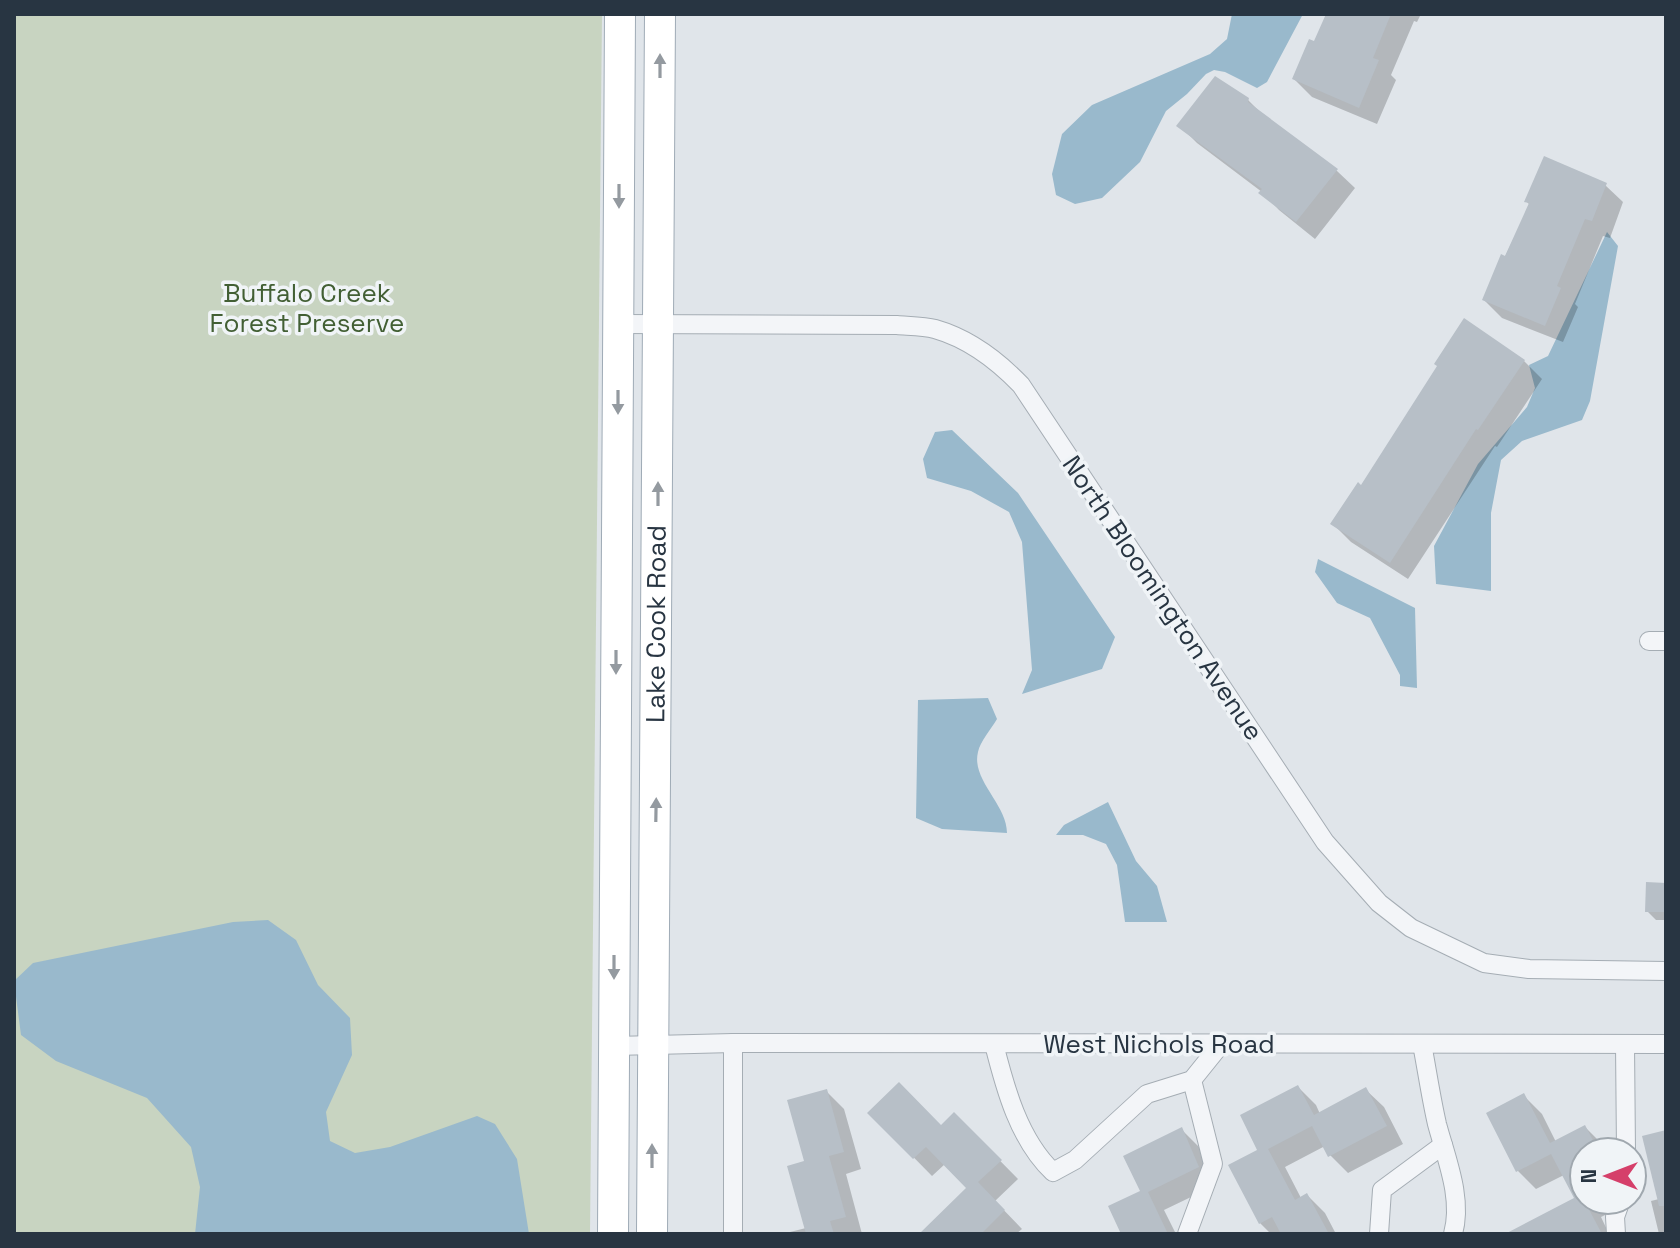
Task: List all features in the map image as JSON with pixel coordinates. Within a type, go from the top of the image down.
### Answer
[{"type":"main road","name":"Lake Cook Road","points":[[613,1234],[620,14]]},
{"type":"main road","name":"Lake Cook Road","points":[[652,1234],[660,14]]},
{"type":"street","name":"North Bloomington Avenue","points":[[618,324],[897,325],[935,329],[977,347],[1002,365],[1021,385],[1325,842],[1379,903],[1411,928],[1484,963],[1529,969],[1666,971]]},
{"type":"street","name":"West Nichols Road","points":[[615,1046],[733,1043],[1666,1044]]},
{"type":"street","points":[[733,1043],[733,1234]]},
{"type":"street","points":[[994,1044],[1004,1086],[1037,1157],[1053,1172],[1075,1160],[1147,1094],[1192,1080],[1221,1044]]},
{"type":"street","points":[[1422,1044],[1453,1181],[1453,1234]]},
{"type":"street","points":[[1625,1044],[1626,1136]]},
{"type":"street","points":[[1187,1234],[1213,1164],[1192,1080]]},
{"type":"street","points":[[1379,1234],[1382,1190],[1443,1145]]},
{"type":"green space","name":"Buffalo Creek Forest Preserve","points":[[14,14],[602,14],[590,1234],[14,1234]]},
{"type":"water","points":[[1232,14],[1303,14],[1267,82],[1257,88],[1225,72],[1214,70],[1206,74],[1166,111],[1140,162],[1102,198],[1075,204],[1056,195],[1052,174],[1062,134],[1092,105],[1210,54],[1227,39]]},
{"type":"water","points":[[1607,232],[1618,246],[1590,401],[1582,420],[1522,441],[1501,460],[1491,513],[1491,591],[1436,584],[1434,546],[1478,464],[1527,407],[1535,388],[1529,365],[1548,356]]},
{"type":"water","points":[[952,430],[1018,493],[1115,637],[1102,669],[1022,694],[1032,670],[1022,542],[1009,512],[971,491],[927,478],[923,459],[935,432]]},
{"type":"water","points":[[1318,559],[1415,608],[1417,688],[1400,686],[1400,675],[1370,618],[1337,603],[1315,572]]},
{"type":"water","points":[[988,698],[997,719],[981,744],[977,762],[1001,812],[1007,833],[942,829],[916,818],[918,700]]},
{"type":"water","points":[[1108,802],[1136,861],[1157,886],[1167,922],[1125,922],[1117,865],[1106,844],[1083,835],[1056,835],[1064,825]]},
{"type":"water","points":[[268,920],[296,940],[318,985],[350,1018],[352,1055],[326,1112],[330,1141],[355,1153],[390,1147],[477,1116],[495,1124],[517,1159],[529,1234],[195,1234],[200,1187],[191,1147],[147,1098],[56,1061],[21,1035],[14,981],[33,963],[233,922]]},
{"type":"building","points":[[1326,14],[1391,14],[1373,58],[1379,60],[1359,108],[1292,79],[1309,39],[1314,41]]},
{"type":"building","points":[[1215,76],[1249,98],[1248,102],[1338,169],[1296,222],[1258,193],[1262,189],[1176,126]]},
{"type":"building","points":[[1544,156],[1607,183],[1592,221],[1585,219],[1557,286],[1561,288],[1545,326],[1482,300],[1501,254],[1505,256],[1529,203],[1524,202]]},
{"type":"building","points":[[1464,318],[1525,360],[1476,429],[1390,563],[1330,524],[1358,482],[1361,485]]},
{"type":"building","points":[[1646,882],[1666,883],[1666,912],[1645,912]]},
{"type":"building","points":[[899,1082],[941,1125],[954,1112],[1002,1160],[978,1182],[1005,1210],[981,1234],[919,1234],[966,1188],[926,1147],[913,1159],[867,1113]]},
{"type":"building","points":[[1298,1085],[1314,1115],[1366,1087],[1387,1126],[1328,1157],[1312,1126],[1268,1149],[1295,1200],[1307,1193],[1329,1234],[1281,1234],[1272,1217],[1259,1224],[1228,1165],[1257,1150],[1240,1115]]},
{"type":"building","points":[[827,1089],[844,1152],[829,1156],[846,1217],[830,1221],[834,1234],[806,1234],[787,1166],[804,1161],[787,1100]]},
{"type":"building","points":[[1524,1093],[1550,1143],[1585,1125],[1591,1136],[1568,1136],[1568,1187],[1551,1154],[1516,1172],[1486,1113]]},
{"type":"building","points":[[1182,1127],[1199,1167],[1148,1192],[1168,1234],[1121,1234],[1108,1206],[1140,1191],[1123,1156]]},
{"type":"building","points":[[1666,1130],[1666,1206],[1659,1206],[1648,1161],[1648,1136],[1642,1136]]},
{"type":"building","points":[[1568,1201],[1568,1216],[1592,1216],[1602,1234],[1505,1234]]}]
